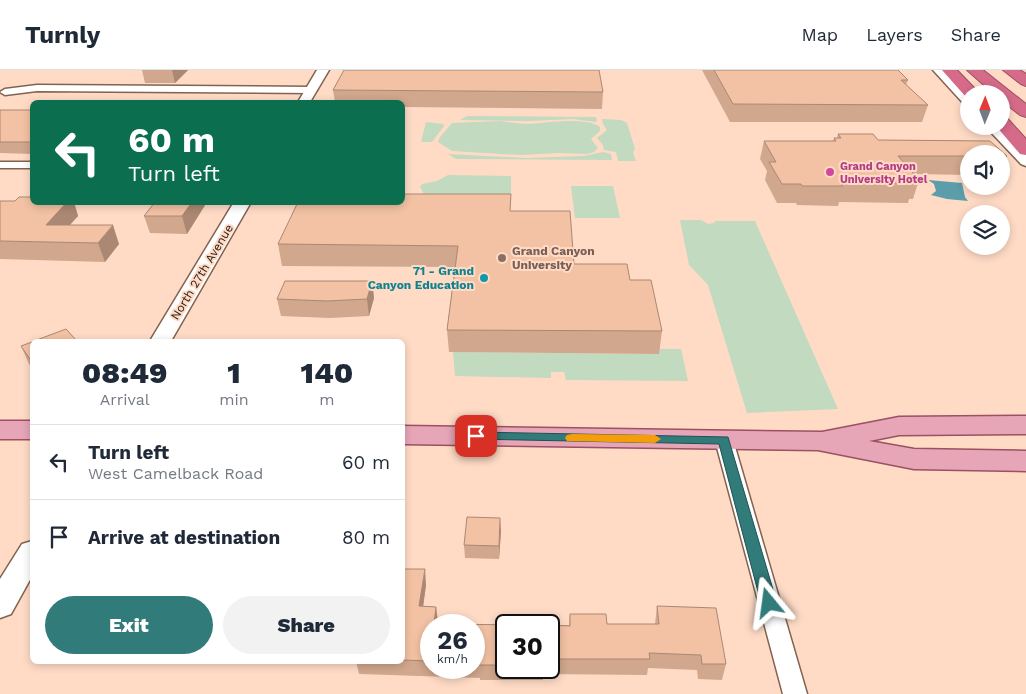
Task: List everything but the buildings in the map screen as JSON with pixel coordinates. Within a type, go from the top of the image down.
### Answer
[{"type":"highway","points":[[949,70],[963,85]]},
{"type":"highway","points":[[964,70],[982,85]]},
{"type":"highway","points":[[974,70],[1026,112]]},
{"type":"highway","points":[[983,70],[1026,104]]},
{"type":"highway","points":[[995,70],[1026,94]]},
{"type":"highway","points":[[1010,70],[1026,81]]},
{"type":"highway","points":[[1010,110],[1026,123]]},
{"type":"highway","points":[[1010,132],[1026,150]]},
{"type":"main road","points":[[305,100],[323,70]]},
{"type":"main road","points":[[939,70],[960,92]]},
{"type":"main road","points":[[1018,70],[1026,75]]},
{"type":"main road","points":[[1001,135],[1026,161]]},
{"type":"main road","name":"North 27th Avenue","points":[[161,339],[241,205]]},
{"type":"main road","points":[[818,441],[899,426],[1026,425]]},
{"type":"main road","points":[[0,430],[30,430]]},
{"type":"main road","points":[[405,435],[818,441],[914,459],[1026,461]]},
{"type":"main road","points":[[0,605],[30,555]]},
{"type":"street","points":[[5,92],[37,88],[312,90]]},
{"type":"street","points":[[0,165],[30,165]]},
{"type":"street","points":[[724,440],[795,694]]},
{"type":"green space","points":[[467,116],[596,117],[597,120],[596,122],[573,119],[529,121],[460,120]]},
{"type":"green space","points":[[602,119],[621,120],[627,123],[635,149],[633,152],[636,161],[618,161],[616,152],[604,150],[603,145],[597,138],[607,130]]},
{"type":"green space","points":[[500,121],[524,124],[575,121],[594,124],[600,127],[600,131],[591,139],[598,148],[594,152],[587,154],[520,155],[452,151],[438,142],[452,123]]},
{"type":"green space","points":[[426,122],[443,124],[444,126],[432,142],[421,142]]},
{"type":"green space","points":[[603,152],[611,154],[612,160],[456,159],[448,154],[526,158],[584,156]]},
{"type":"green space","points":[[448,175],[511,176],[511,195],[424,194],[420,187],[422,184],[437,181]]},
{"type":"green space","points":[[571,186],[613,186],[620,218],[575,218]]},
{"type":"green space","points":[[680,220],[701,220],[708,224],[715,221],[755,221],[838,409],[747,413],[708,285],[689,265]]},
{"type":"green space","points":[[658,349],[681,349],[688,381],[566,380],[564,372],[551,372],[551,378],[455,376],[453,352],[658,354]]},
{"type":"water","points":[[928,180],[960,183],[960,195],[965,195],[968,201],[931,195],[936,191],[934,184]]},
{"type":"slow traffic","points":[[572,438],[655,439]]},
{"type":"place","name":"Grand Canyon University Hotel","points":[[830,172]]},
{"type":"place","name":"Grand Canyon University","points":[[502,258]]},
{"type":"place","name":"71 - Grand Canyon Education","points":[[484,278]]},
{"type":"route","points":[[476,436],[724,440],[734,482],[769,603]]}]
